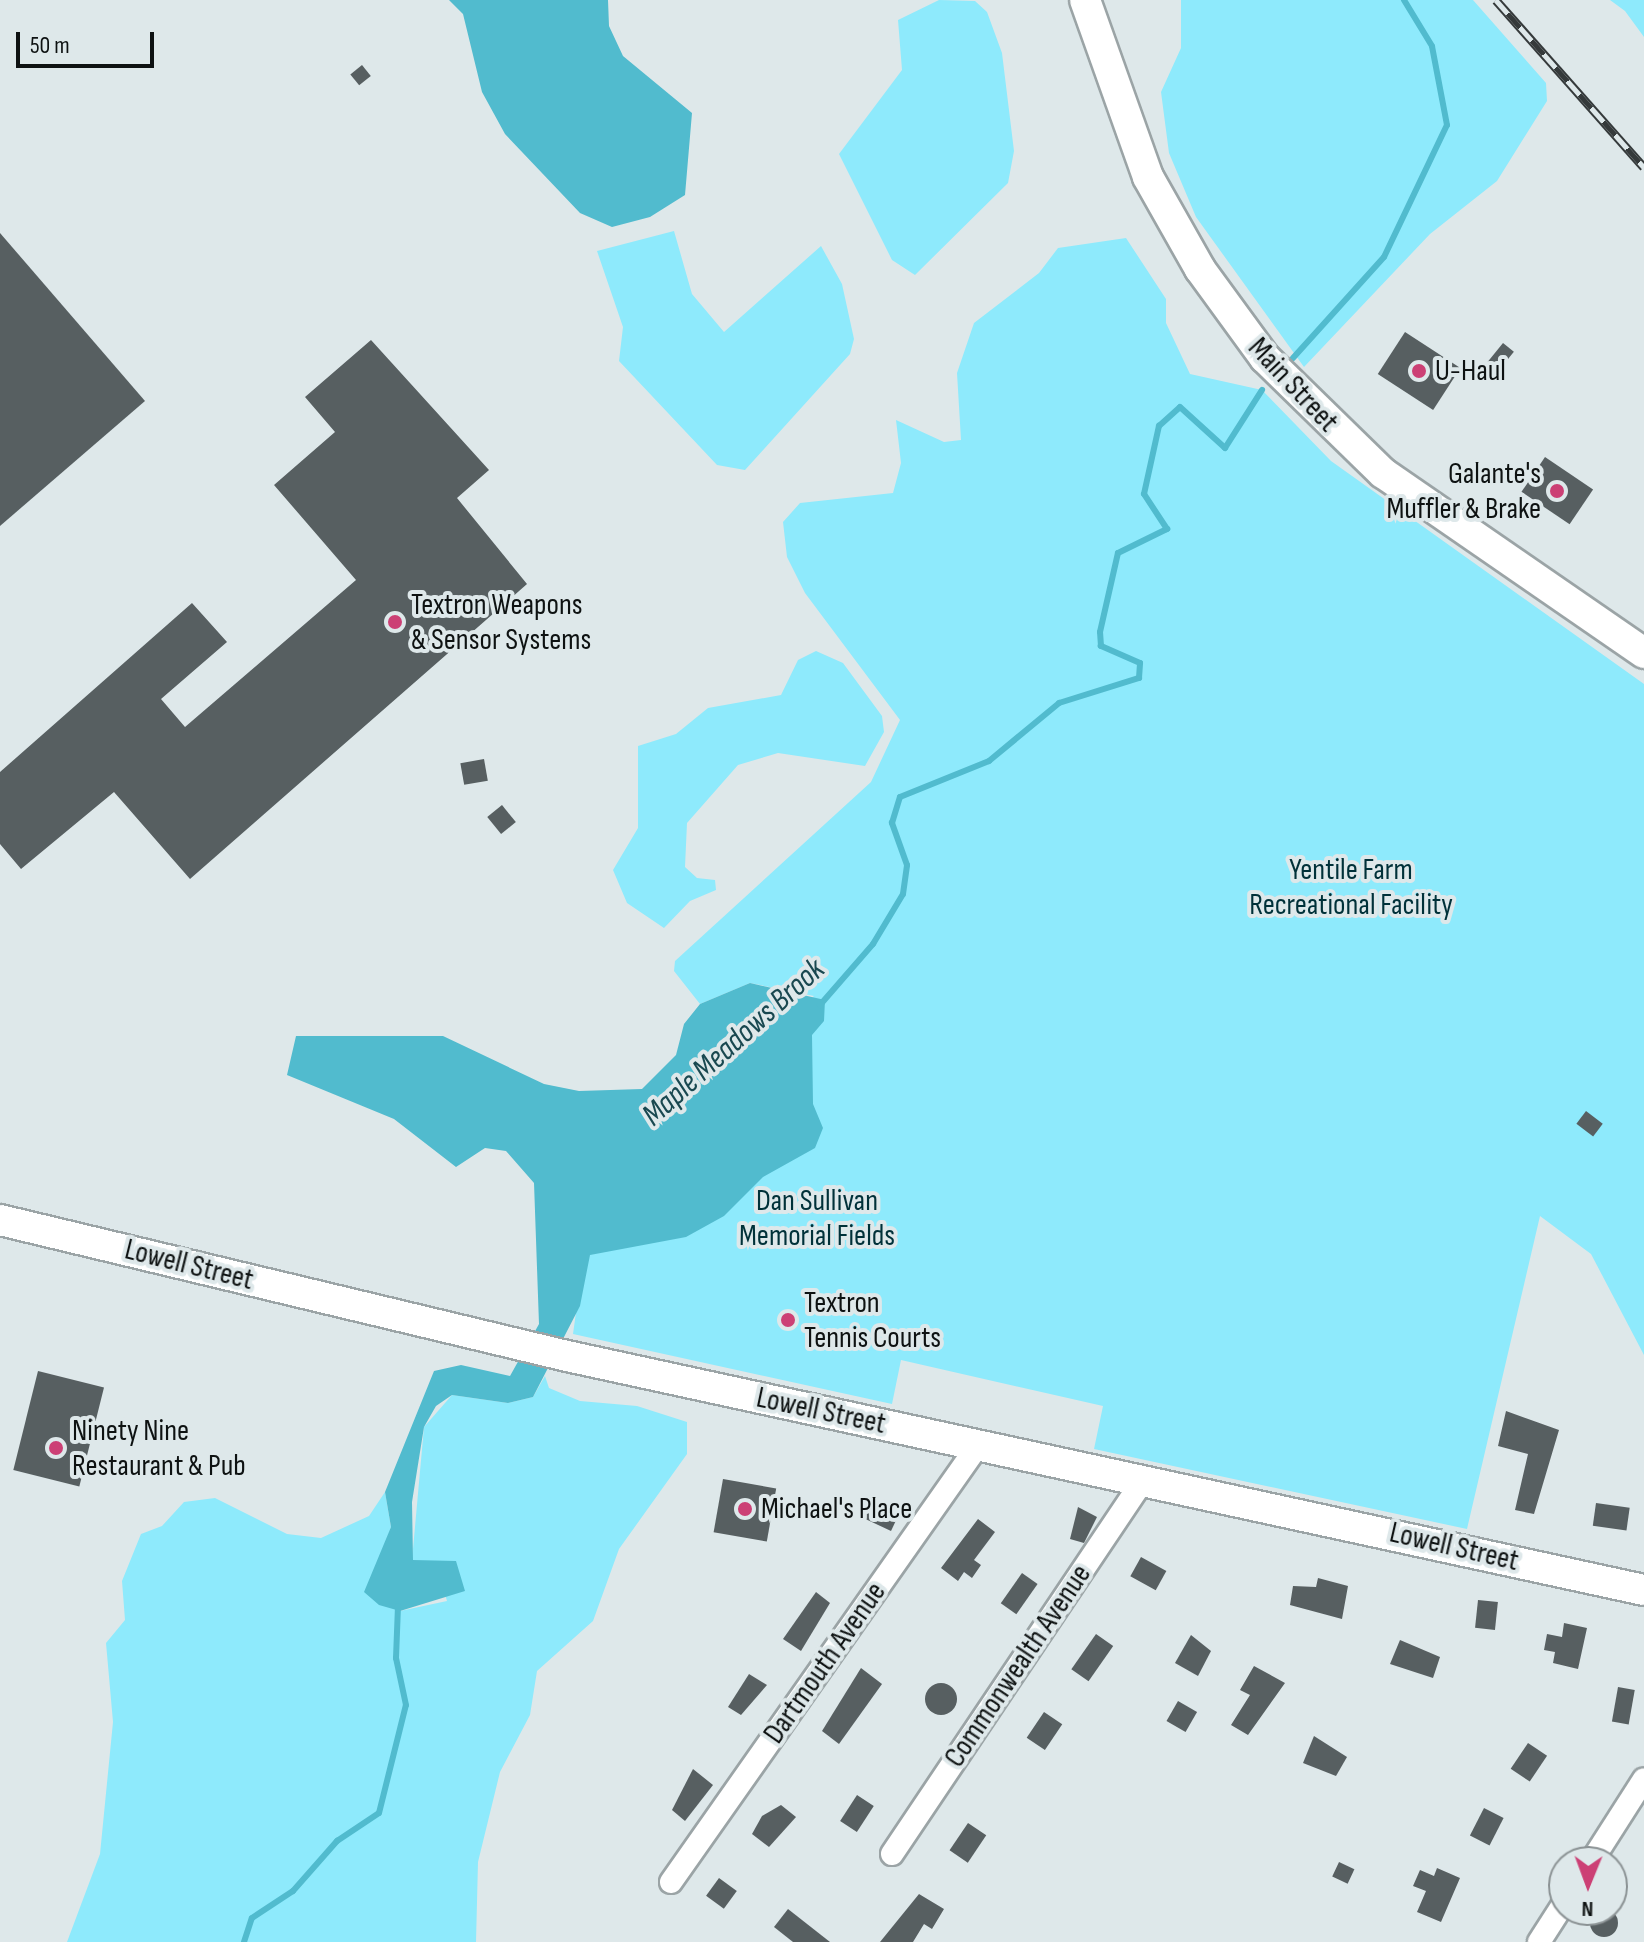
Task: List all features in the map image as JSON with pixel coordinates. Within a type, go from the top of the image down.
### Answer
[{"type":"main road","name":"Main Street","points":[[1085,0],[1154,188],[1206,279],[1265,358],[1389,478],[1644,653]]},
{"type":"main road","name":"Lowell Street","points":[[0,1220],[518,1345],[1145,1478],[1644,1590]]},
{"type":"street","name":"Dartmouth Avenue","points":[[671,1882],[979,1444]]},
{"type":"street","name":"Commonwealth Avenue","points":[[892,1854],[1145,1478]]},
{"type":"street","points":[[1602,1846],[1641,1791]]},
{"type":"green space","points":[[939,0],[975,1],[987,12],[1002,53],[1014,151],[1008,183],[915,275],[892,260],[839,154],[902,70],[898,20]]},
{"type":"green space","points":[[1181,0],[1473,0],[1546,83],[1547,101],[1497,181],[1430,234],[1304,367],[1196,217],[1169,153],[1161,92],[1181,48]]},
{"type":"green space","points":[[1610,0],[1644,0],[1644,37],[1625,11]]},
{"type":"green space","points":[[674,231],[692,294],[724,332],[821,246],[842,284],[854,339],[850,354],[745,470],[717,465],[619,361],[623,327],[597,251]]},
{"type":"green space","points":[[1126,238],[1166,299],[1166,323],[1190,374],[1262,390],[1331,461],[1644,684],[1644,1355],[1591,1254],[1540,1216],[1467,1529],[1094,1449],[1103,1406],[901,1360],[892,1404],[573,1334],[594,1184],[814,996],[750,983],[700,1004],[674,971],[675,961],[871,782],[900,720],[805,593],[787,557],[783,522],[800,503],[893,493],[901,463],[896,420],[944,442],[961,440],[957,373],[974,323],[1039,273],[1058,248]]},
{"type":"green space","points":[[816,651],[843,663],[882,716],[884,732],[865,766],[778,753],[738,765],[687,823],[685,867],[697,878],[715,880],[716,890],[690,901],[664,928],[627,903],[613,870],[638,828],[638,746],[676,734],[708,708],[781,695],[798,660]]},
{"type":"green space","points":[[545,1376],[549,1388],[580,1401],[637,1406],[687,1422],[687,1454],[619,1549],[593,1621],[537,1671],[530,1715],[500,1772],[478,1862],[476,1942],[67,1942],[100,1854],[113,1722],[106,1643],[125,1620],[122,1581],[141,1534],[162,1526],[184,1502],[215,1498],[287,1534],[321,1538],[369,1516],[385,1492],[391,1527],[383,1552],[400,1611],[447,1601],[436,1564],[412,1560],[424,1427],[452,1395],[508,1403],[533,1397]]},
{"type":"water","points":[[449,0],[608,0],[609,26],[623,56],[692,113],[685,195],[650,217],[612,227],[580,213],[505,134],[482,92],[463,14]]},
{"type":"water","points":[[750,983],[825,1000],[824,1021],[812,1035],[813,1104],[823,1128],[815,1148],[763,1177],[724,1216],[686,1237],[590,1255],[580,1306],[533,1397],[508,1403],[452,1395],[436,1406],[424,1427],[412,1502],[413,1560],[456,1561],[465,1591],[400,1611],[379,1605],[364,1592],[391,1527],[385,1492],[434,1371],[461,1365],[510,1376],[539,1324],[534,1183],[506,1151],[485,1148],[456,1167],[394,1119],[287,1075],[296,1036],[443,1036],[544,1084],[579,1091],[642,1089],[676,1055],[684,1024],[700,1004]]},
{"type":"building","points":[[362,65],[371,76],[359,85],[350,74]]},
{"type":"building","points":[[0,233],[145,401],[0,526]]},
{"type":"building","name":"U-Haul","points":[[1405,332],[1460,368],[1433,410],[1378,374]]},
{"type":"building","name":"Textron Weapons & Sensor Systems","points":[[371,340],[489,470],[457,498],[527,584],[190,879],[114,792],[21,869],[0,844],[0,772],[192,603],[227,642],[161,699],[185,727],[356,580],[274,485],[335,432],[305,397]]},
{"type":"building","points":[[1503,343],[1514,352],[1494,377],[1483,368]]},
{"type":"building","name":"Galante's Muffler & Brake","points":[[1545,457],[1593,489],[1570,524],[1522,492]]},
{"type":"building","points":[[484,759],[488,781],[464,785],[460,763]]},
{"type":"building","points":[[502,805],[516,822],[501,834],[487,817]]},
{"type":"building","points":[[1586,1111],[1603,1124],[1593,1136],[1576,1124]]},
{"type":"building","name":"Ninety Nine Restaurant & Pub","points":[[38,1371],[104,1387],[79,1486],[13,1470]]},
{"type":"building","points":[[1506,1411],[1559,1430],[1534,1514],[1515,1510],[1528,1454],[1498,1446]]},
{"type":"building","name":"Michael's Place","points":[[723,1479],[776,1488],[767,1542],[714,1532]]},
{"type":"building","points":[[870,1498],[900,1512],[891,1531],[861,1517]]},
{"type":"building","points":[[1596,1503],[1630,1508],[1626,1531],[1593,1526]]},
{"type":"building","points":[[1078,1507],[1097,1517],[1084,1543],[1070,1539]]},
{"type":"building","points":[[978,1519],[995,1532],[974,1560],[981,1565],[972,1578],[964,1572],[958,1581],[941,1568]]},
{"type":"building","points":[[1141,1557],[1166,1571],[1156,1590],[1130,1576]]},
{"type":"building","points":[[1022,1573],[1038,1584],[1016,1614],[1001,1603]]},
{"type":"building","points":[[1318,1578],[1348,1586],[1342,1619],[1290,1605],[1293,1586],[1316,1587]]},
{"type":"building","points":[[816,1592],[830,1603],[801,1651],[783,1639]]},
{"type":"building","points":[[1478,1600],[1498,1602],[1495,1630],[1475,1628]]},
{"type":"building","points":[[1564,1623],[1587,1628],[1578,1669],[1553,1663],[1555,1652],[1544,1650],[1547,1634],[1562,1637]]},
{"type":"building","points":[[1096,1634],[1113,1646],[1089,1681],[1071,1669]]},
{"type":"building","points":[[1191,1635],[1211,1651],[1198,1676],[1175,1663]]},
{"type":"building","points":[[1400,1640],[1440,1657],[1433,1678],[1390,1664]]},
{"type":"building","points":[[1254,1666],[1285,1683],[1248,1735],[1231,1725],[1250,1695],[1240,1690]]},
{"type":"building","points":[[861,1668],[882,1684],[839,1744],[822,1731]]},
{"type":"building","points":[[749,1674],[767,1685],[741,1715],[728,1707]]},
{"type":"building","points":[[941,1683],[952,1688],[957,1699],[952,1710],[941,1715],[930,1710],[925,1699],[930,1688]]},
{"type":"building","points":[[1618,1687],[1635,1690],[1629,1724],[1612,1721]]},
{"type":"building","points":[[1178,1701],[1197,1712],[1186,1732],[1166,1721]]},
{"type":"building","points":[[1044,1712],[1062,1724],[1045,1750],[1027,1738]]},
{"type":"building","points":[[1314,1736],[1347,1757],[1336,1776],[1303,1763]]},
{"type":"building","points":[[1528,1743],[1547,1756],[1530,1782],[1511,1769]]},
{"type":"building","points":[[693,1769],[713,1785],[685,1821],[672,1810]]},
{"type":"building","points":[[857,1795],[874,1806],[857,1832],[840,1821]]},
{"type":"building","points":[[781,1805],[796,1817],[769,1847],[752,1834],[762,1816]]},
{"type":"building","points":[[1484,1808],[1504,1818],[1490,1846],[1470,1836]]},
{"type":"building","points":[[968,1823],[986,1835],[968,1863],[950,1850]]},
{"type":"building","points":[[1339,1862],[1354,1869],[1348,1884],[1332,1877]]},
{"type":"building","points":[[1437,1868],[1460,1878],[1441,1922],[1417,1912],[1426,1891],[1413,1886],[1420,1870],[1434,1876]]},
{"type":"building","points":[[719,1878],[737,1891],[724,1909],[706,1896]]},
{"type":"building","points":[[919,1894],[944,1909],[932,1929],[924,1924],[913,1942],[880,1942]]},
{"type":"building","points":[[788,1909],[830,1942],[793,1942],[774,1927]]},
{"type":"building","points":[[1617,1926],[1614,1933],[1604,1937],[1594,1933],[1591,1928]]},
{"type":"waterway","name":"Maple Meadows Brook","points":[[1293,358],[1384,257],[1447,125],[1432,46],[1404,0]]},
{"type":"waterway","name":"Maple Meadows Brook","points":[[820,1005],[873,944],[903,894],[907,865],[892,823],[900,797],[989,761],[1059,703],[1139,678],[1140,663],[1101,646],[1100,632],[1118,553],[1167,529],[1144,494],[1159,426],[1180,407],[1225,448],[1262,390]]},
{"type":"waterway","name":"Maple Meadows Brook","points":[[244,1942],[252,1918],[293,1891],[337,1841],[379,1813],[406,1705],[396,1658],[398,1606]]},
{"type":"railway","points":[[1496,0],[1644,167]]},
{"type":"place","name":"U-Haul","points":[[1419,371]]},
{"type":"place","name":"Galante's Muffler & Brake","points":[[1557,491]]},
{"type":"place","name":"Textron Weapons & Sensor Systems","points":[[395,622]]},
{"type":"place","name":"Textron Tennis Courts","points":[[788,1320]]},
{"type":"place","name":"Ninety Nine Restaurant & Pub","points":[[56,1448]]},
{"type":"place","name":"Michael's Place","points":[[745,1509]]},
{"type":"park label","name":"Yentile Farm Recreational Facility","points":[[1351,887]]},
{"type":"park label","name":"Dan Sullivan Memorial Fields","points":[[817,1218]]}]
